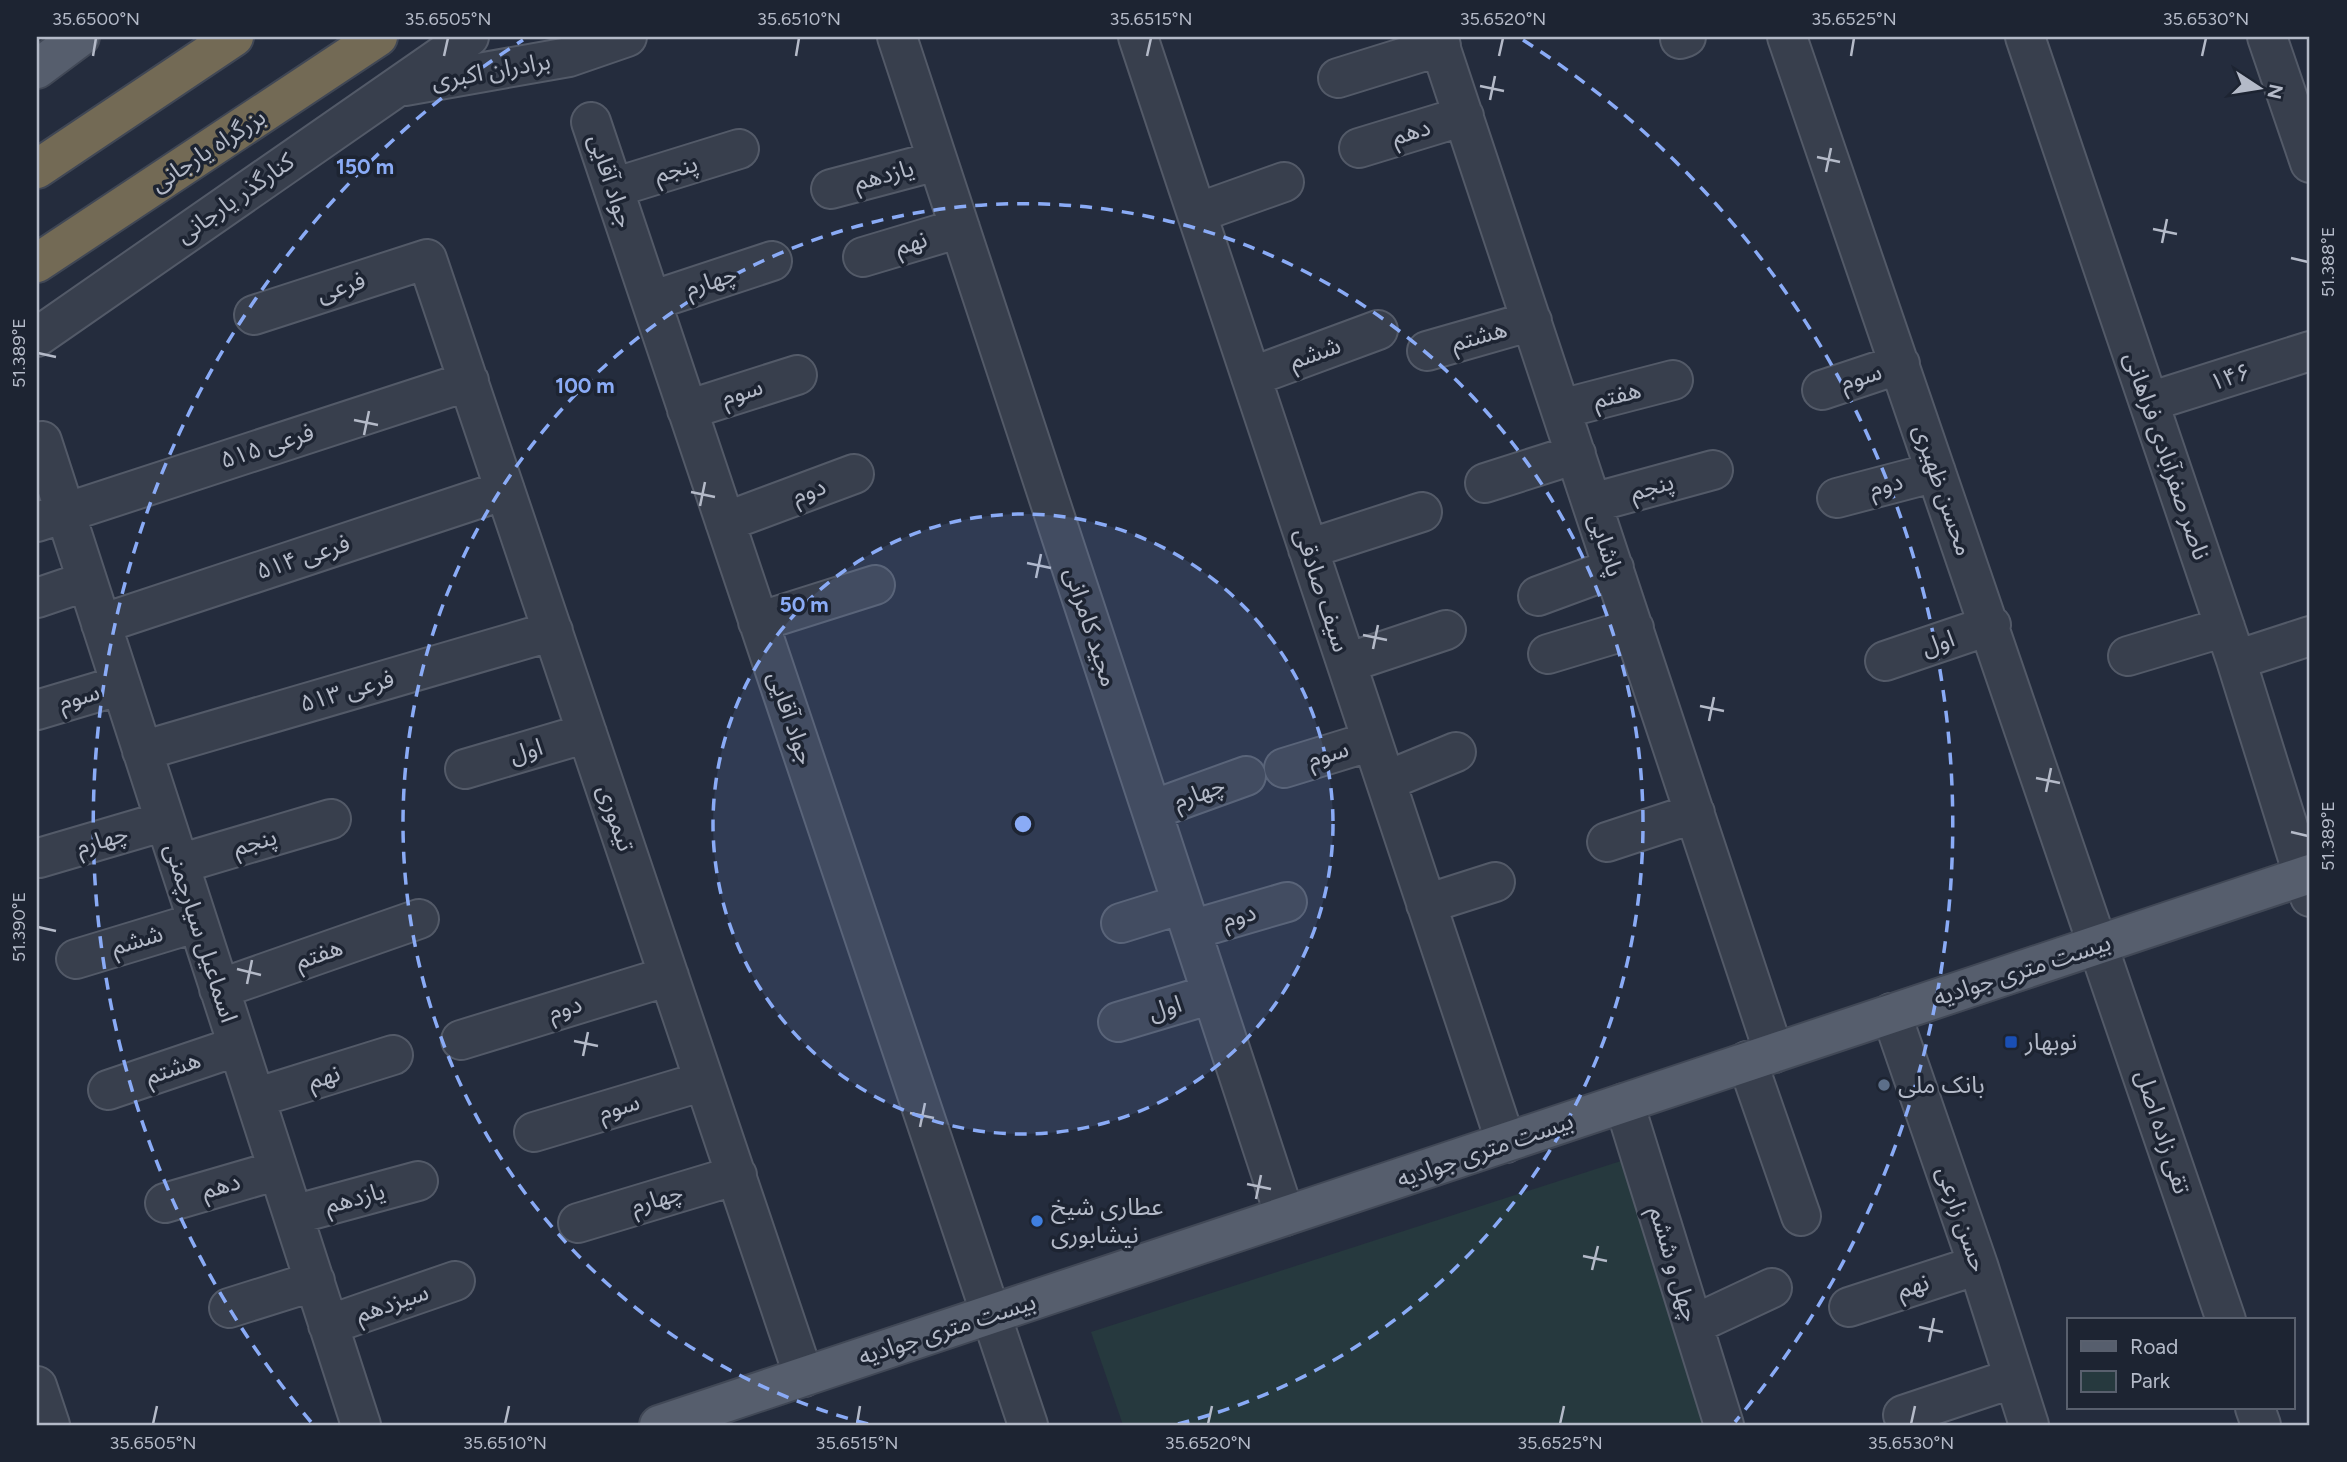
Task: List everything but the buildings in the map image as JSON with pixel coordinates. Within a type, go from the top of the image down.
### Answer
[{"type":"highway","points":[[37,169],[234,37]]},
{"type":"highway","name":"بزرگراه یارجانی","points":[[37,262],[378,37]]},
{"type":"main road","points":[[37,69],[80,37]]},
{"type":"main road","name":"بیست متری جوادیه","points":[[659,1425],[718,1416],[804,1377],[991,1314],[2101,944],[2308,882]]},
{"type":"street","name":"کنارگذر یارجانی","points":[[37,337],[469,37]]},
{"type":"street","name":"برادران اکبری","points":[[393,88],[569,57],[627,37]]},
{"type":"street","name":"مجید کامرانی","points":[[897,37],[1285,1216]]},
{"type":"street","name":"سیف صادقی","points":[[1138,37],[1506,1143]]},
{"type":"street","name":"محسن ظهیری","points":[[1787,37],[2101,944]]},
{"type":"street","name":"ناصر صفرآبادی فراهانی","points":[[2025,37],[2308,882]]},
{"type":"street","points":[[2267,37],[2300,98],[2310,163]]},
{"type":"street","points":[[1338,79],[1439,42]]},
{"type":"street","name":"پاشایی","points":[[1439,42],[1695,813],[1801,1216]]},
{"type":"street","name":"دهم","points":[[1359,148],[1464,116]]},
{"type":"street","name":"جواد آقایی","points":[[591,122],[1028,1425]]},
{"type":"street","name":"پنجم","points":[[613,188],[739,149]]},
{"type":"street","name":"یازدهم","points":[[831,189],[937,161]]},
{"type":"street","points":[[1197,213],[1284,182]]},
{"type":"street","name":"نهم","points":[[863,257],[960,228]]},
{"type":"street","name":"فرعی","points":[[254,315],[427,259]]},
{"type":"street","name":"تیموری","points":[[427,259],[804,1377]]},
{"type":"street","name":"چهارم","points":[[651,301],[772,261]]},
{"type":"street","name":"هشتم","points":[[1427,351],[1532,321]]},
{"type":"street","name":"ششم","points":[[1251,377],[1378,330]]},
{"type":"street","name":"۱۴۶","points":[[2149,402],[2310,351]]},
{"type":"street","name":"سوم","points":[[1822,390],[1900,364]]},
{"type":"street","name":"سوم","points":[[688,410],[797,375]]},
{"type":"street","name":"هفتم","points":[[1561,409],[1673,380]]},
{"type":"street","name":"فرعی ۵۱۵","points":[[51,517],[469,381]]},
{"type":"street","name":"اسماعیل سیارچمنی","points":[[42,441],[51,517],[87,581],[361,1425]]},
{"type":"street","points":[[1485,484],[1576,454]]},
{"type":"street","name":"پنجم","points":[[1592,503],[1713,470]]},
{"type":"street","name":"دوم","points":[[1837,498],[1936,472]]},
{"type":"street","name":"دوم","points":[[725,522],[855,474]]},
{"type":"street","name":"فرعی ۵۱۴","points":[[101,624],[505,490]]},
{"type":"street","points":[[1308,549],[1422,512]]},
{"type":"street","points":[[1538,596],[1614,568]]},
{"type":"street","points":[[37,598],[87,581]]},
{"type":"street","points":[[758,622],[875,584]]},
{"type":"street","name":"اول","points":[[1885,661],[1991,625]]},
{"type":"street","points":[[1548,654],[1634,628]]},
{"type":"street","points":[[1347,663],[1446,630]]},
{"type":"street","name":"فرعی ۵۱۳","points":[[142,751],[553,631]]},
{"type":"street","points":[[2128,656],[2310,636]]},
{"type":"street","name":"سوم","points":[[37,710],[121,685]]},
{"type":"street","name":"اول","points":[[466,769],[587,733]]},
{"type":"street","name":"سوم","points":[[1284,768],[1372,741]]},
{"type":"street","points":[[1386,781],[1456,752]]},
{"type":"street","name":"چهارم","points":[[1152,810],[1246,776]]},
{"type":"street","points":[[1607,842],[1695,813]]},
{"type":"street","name":"پنجم","points":[[179,864],[331,819]]},
{"type":"street","name":"چهارم","points":[[39,858],[165,821]]},
{"type":"street","points":[[1426,904],[1495,881]]},
{"type":"street","name":"دوم","points":[[1187,917],[1287,902]]},
{"type":"street","points":[[1121,923],[1187,917]]},
{"type":"street","name":"هفتم","points":[[219,989],[419,919]]},
{"type":"street","name":"ششم","points":[[76,959],[198,922]]},
{"type":"street","name":"تقی زاده اصل","points":[[2101,944],[2225,1318]]},
{"type":"street","name":"دوم","points":[[461,1041],[669,976]]},
{"type":"street","name":"اول","points":[[1118,1023],[1212,994]]},
{"type":"street","name":"حسن زارعی","points":[[1891,1013],[1978,1265],[2029,1425]]},
{"type":"street","name":"هشتم","points":[[108,1090],[238,1046]]},
{"type":"street","name":"نهم","points":[[255,1098],[393,1055]]},
{"type":"street","name":"سوم","points":[[534,1132],[705,1081]]},
{"type":"street","name":"چهل و ششم","points":[[1624,1103],[1724,1425]]},
{"type":"street","name":"دهم","points":[[164,1203],[278,1170]]},
{"type":"street","name":"چهارم","points":[[578,1223],[737,1175]]},
{"type":"street","name":"یازدهم","points":[[293,1215],[418,1181]]},
{"type":"street","name":"نهم","points":[[1849,1307],[1978,1265]]},
{"type":"street","points":[[229,1308],[314,1281]]},
{"type":"street","name":"سیزدهم","points":[[328,1325],[455,1282]]},
{"type":"street","points":[[1693,1325],[1772,1288]]},
{"type":"street","points":[[1903,1415],[2014,1378]]},
{"type":"street","points":[[37,1386],[50,1425]]},
{"type":"green space","points":[[1624,1160],[1707,1425],[1123,1425],[1091,1332]]},
{"type":"place","name":"نوبهار","points":[[2011,1042]]},
{"type":"place","name":"بانک ملی","points":[[1884,1085]]},
{"type":"place","name":"عطاری شیخ نیشابوری","points":[[1037,1221]]}]
